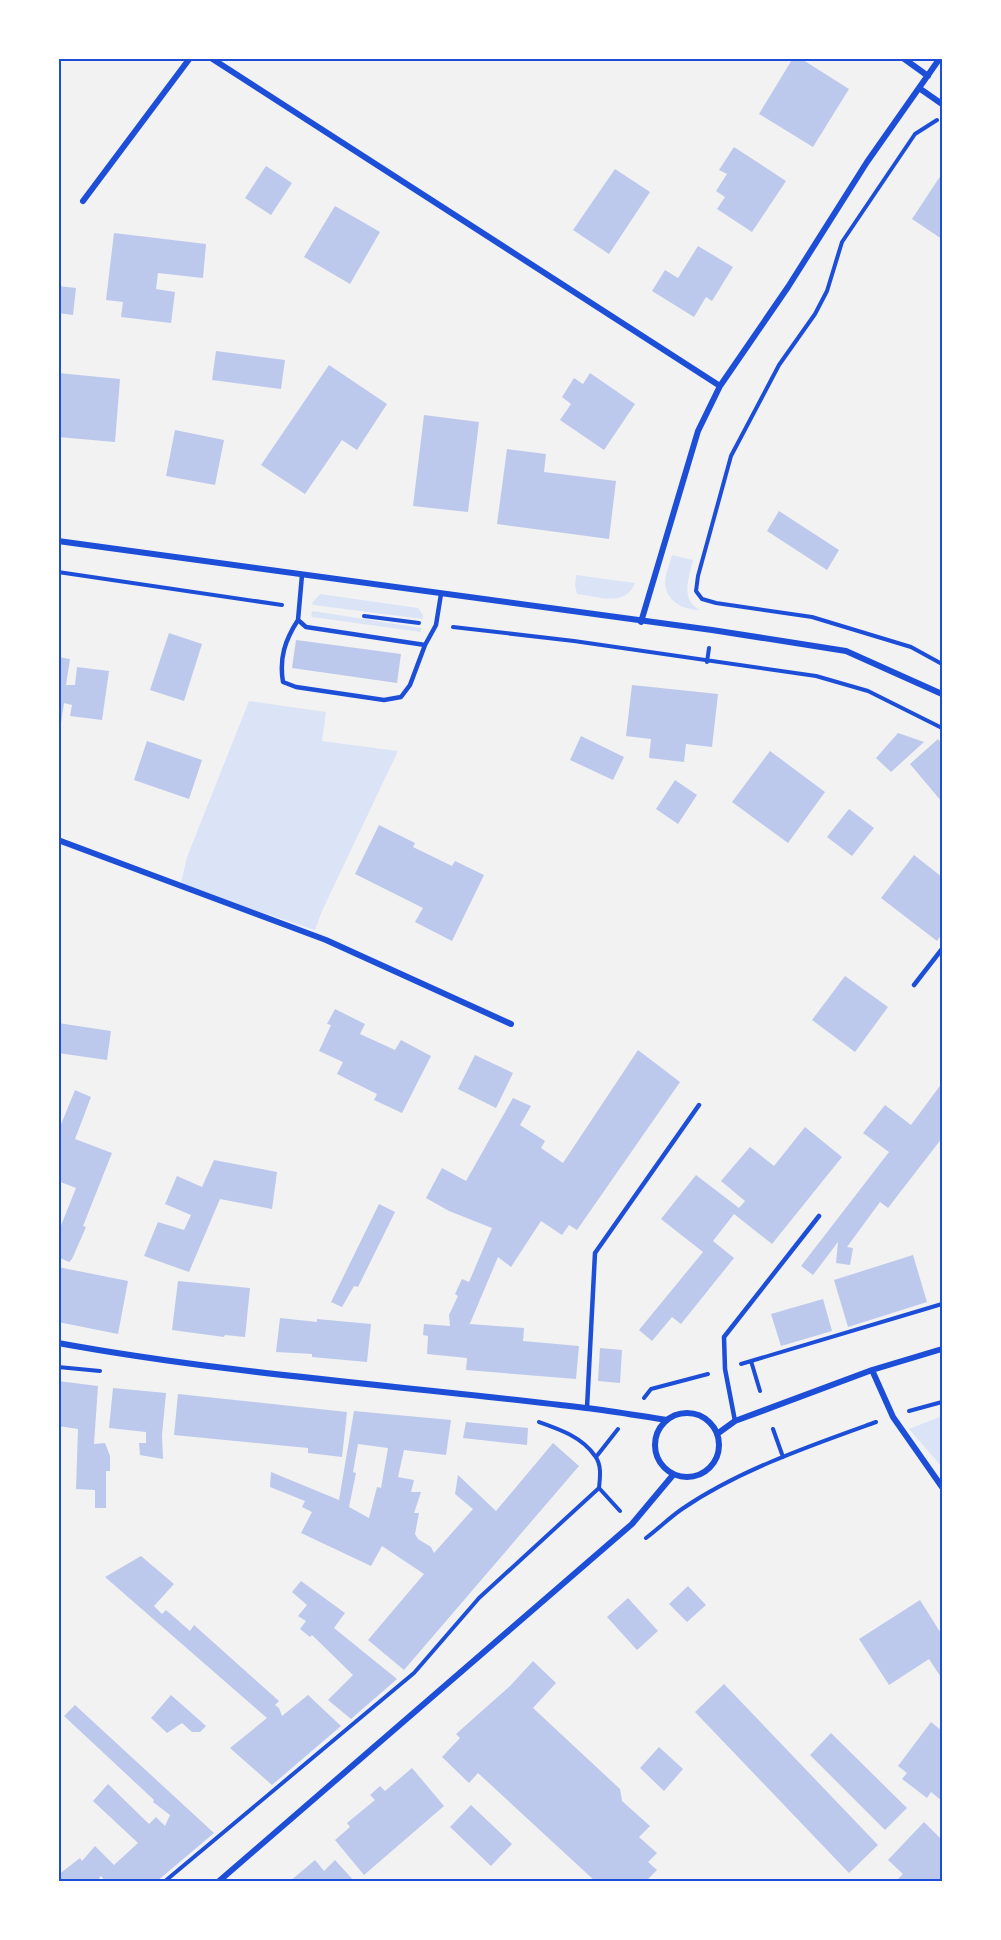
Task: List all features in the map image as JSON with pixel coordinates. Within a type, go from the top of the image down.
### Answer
[{"type":"street","points":[[83,201],[190,58]]},
{"type":"street","points":[[211,58],[720,386]]},
{"type":"street","points":[[903,58],[928,76]]},
{"type":"street","points":[[641,622],[698,431],[720,386],[788,287],[867,162],[940,58]]},
{"type":"street","points":[[919,88],[942,104]]},
{"type":"street","points":[[58,541],[712,630],[846,651],[942,694]]},
{"type":"street","points":[[58,840],[326,940],[511,1024]]},
{"type":"street","points":[[58,1343],[128,1356],[389,1388],[587,1408],[667,1420]]},
{"type":"street","points":[[717,1434],[735,1421],[872,1370],[942,1349]]},
{"type":"street","points":[[872,1370],[893,1417],[942,1487]]},
{"type":"street","points":[[696,1414],[705,1418],[717,1434],[719,1444],[712,1465],[695,1476],[684,1478],[664,1469],[654,1449],[659,1428],[675,1415],[696,1414]]},
{"type":"street","points":[[218,1881],[632,1524],[673,1474]]},
{"type":"lane","points":[[302,575],[298,620],[289,634],[282,653],[280,668],[283,682],[296,687],[384,700],[400,697],[410,685],[425,645],[436,625],[441,594]]},
{"type":"lane","points":[[298,620],[306,627],[425,645]]},
{"type":"lane","points":[[914,985],[942,949]]},
{"type":"lane","points":[[587,1408],[595,1253],[699,1106]]},
{"type":"lane","points":[[735,1421],[725,1369],[724,1338],[819,1216]]},
{"type":"path","points":[[942,116],[915,134],[854,222],[842,242],[827,291],[779,365],[751,416],[731,456],[698,576],[696,591],[702,599],[716,603],[812,617],[911,647],[942,664]]},
{"type":"path","points":[[58,572],[298,607]]},
{"type":"path","points":[[356,615],[574,641],[816,676],[868,692],[942,728]]},
{"type":"path","points":[[596,1457],[651,1389],[942,1304]]},
{"type":"path","points":[[751,1361],[760,1391]]},
{"type":"path","points":[[646,1539],[681,1509],[722,1485],[805,1447],[942,1402]]},
{"type":"path","points":[[773,1428],[783,1457]]},
{"type":"path","points":[[164,1881],[414,1673],[479,1598],[599,1488],[600,1472]]},
{"type":"path","points":[[599,1488],[632,1524]]},
{"type":"shaded area","points":[[672,555],[693,560],[687,588],[689,600],[699,610],[681,606],[668,595],[665,580]]},
{"type":"shaded area","points":[[576,575],[635,583],[625,595],[618,598],[602,598],[577,594]]},
{"type":"shaded area","points":[[320,594],[418,608],[423,619],[313,605],[312,603]]},
{"type":"shaded area","points":[[313,611],[421,628],[421,632],[312,617]]},
{"type":"shaded area","points":[[249,701],[326,712],[322,741],[398,751],[315,930],[181,883],[187,857]]},
{"type":"shaded area","points":[[942,1416],[942,1467],[909,1429]]},
{"type":"building","points":[[793,58],[800,58],[849,89],[813,147],[759,114]]},
{"type":"building","points":[[734,147],[786,181],[752,232],[717,209],[725,197],[716,191],[727,174],[719,170]]},
{"type":"building","points":[[266,166],[292,183],[271,215],[245,198]]},
{"type":"building","points":[[615,169],[650,192],[609,254],[573,230]]},
{"type":"building","points":[[942,176],[942,239],[912,219]]},
{"type":"building","points":[[335,206],[380,232],[350,284],[304,257]]},
{"type":"building","points":[[114,233],[206,244],[203,278],[158,273],[156,289],[175,292],[171,323],[121,317],[123,302],[106,300]]},
{"type":"building","points":[[698,246],[733,267],[712,301],[706,297],[694,317],[652,291],[665,270],[678,278]]},
{"type":"building","points":[[58,286],[76,288],[73,315],[58,313]]},
{"type":"building","points":[[216,351],[285,360],[281,389],[212,380]]},
{"type":"building","points":[[329,365],[387,404],[357,450],[342,440],[305,494],[261,465]]},
{"type":"building","points":[[58,373],[120,379],[115,442],[58,437]]},
{"type":"building","points":[[590,373],[635,404],[604,450],[560,420],[571,404],[562,397],[574,378],[583,384]]},
{"type":"building","points":[[424,415],[479,422],[468,512],[413,506]]},
{"type":"building","points":[[175,430],[224,440],[215,485],[166,476]]},
{"type":"building","points":[[507,449],[546,454],[544,472],[616,481],[609,539],[497,524]]},
{"type":"building","points":[[779,511],[839,550],[827,570],[767,531]]},
{"type":"building","points":[[169,633],[202,644],[184,701],[150,690]]},
{"type":"building","points":[[296,640],[401,654],[397,683],[292,668]]},
{"type":"building","points":[[58,657],[70,659],[66,685],[75,685],[77,667],[109,671],[102,720],[70,716],[72,705],[64,703],[60,730],[58,730]]},
{"type":"building","points":[[632,685],[718,694],[712,747],[686,744],[684,762],[649,758],[651,739],[626,736]]},
{"type":"building","points":[[898,733],[924,742],[891,772],[876,758]]},
{"type":"building","points":[[581,736],[624,757],[613,780],[570,760]]},
{"type":"building","points":[[938,739],[942,744],[942,802],[910,764]]},
{"type":"building","points":[[147,741],[202,760],[189,799],[134,780]]},
{"type":"building","points":[[770,751],[825,792],[788,843],[732,802]]},
{"type":"building","points":[[675,780],[697,795],[678,824],[656,809]]},
{"type":"building","points":[[849,809],[874,828],[852,856],[827,837]]},
{"type":"building","points":[[379,825],[415,843],[413,847],[452,866],[455,861],[484,875],[452,941],[415,922],[423,908],[355,874]]},
{"type":"building","points":[[914,855],[942,877],[942,934],[937,941],[881,898]]},
{"type":"building","points":[[845,976],[888,1007],[855,1052],[812,1020]]},
{"type":"building","points":[[335,1009],[365,1024],[360,1034],[395,1050],[401,1040],[431,1056],[402,1113],[374,1100],[377,1094],[337,1074],[343,1062],[319,1051],[331,1025],[327,1024]]},
{"type":"building","points":[[58,1023],[111,1031],[107,1060],[58,1053]]},
{"type":"building","points":[[638,1050],[680,1082],[577,1230],[569,1225],[562,1235],[541,1221],[511,1267],[498,1257],[468,1328],[470,1324],[524,1328],[523,1341],[579,1346],[576,1379],[466,1370],[467,1358],[427,1354],[428,1336],[423,1335],[424,1324],[450,1326],[449,1315],[458,1296],[455,1294],[462,1279],[469,1282],[492,1228],[449,1211],[426,1198],[442,1168],[466,1181],[513,1098],[531,1106],[520,1125],[545,1141],[541,1148],[563,1163]]},
{"type":"building","points":[[475,1055],[513,1073],[496,1108],[458,1089]]},
{"type":"building","points":[[942,1083],[942,1138],[888,1208],[880,1202],[847,1247],[853,1248],[850,1265],[836,1263],[838,1242],[813,1275],[801,1266],[889,1152],[863,1133],[885,1105],[911,1125]]},
{"type":"building","points":[[75,1090],[91,1097],[75,1139],[112,1153],[83,1226],[86,1227],[69,1262],[58,1257],[58,1233],[76,1188],[58,1181],[58,1132]]},
{"type":"building","points":[[805,1127],[842,1157],[772,1244],[734,1214],[713,1241],[734,1258],[681,1324],[672,1317],[652,1341],[639,1330],[703,1252],[661,1219],[696,1175],[739,1208],[745,1201],[721,1181],[750,1147],[774,1166]]},
{"type":"building","points":[[214,1160],[277,1172],[272,1209],[220,1199],[189,1272],[144,1256],[158,1222],[184,1230],[191,1215],[165,1204],[177,1176],[202,1187]]},
{"type":"building","points":[[379,1204],[395,1212],[358,1287],[354,1286],[342,1307],[331,1302]]},
{"type":"building","points":[[913,1255],[927,1302],[848,1327],[834,1280]]},
{"type":"building","points":[[58,1267],[128,1281],[118,1334],[58,1322]]},
{"type":"building","points":[[178,1281],[250,1288],[245,1337],[225,1335],[224,1337],[172,1330]]},
{"type":"building","points":[[823,1299],[832,1331],[781,1346],[771,1314]]},
{"type":"building","points":[[280,1318],[371,1324],[367,1362],[312,1357],[312,1354],[276,1352]]},
{"type":"building","points":[[600,1348],[622,1350],[620,1383],[598,1381]]},
{"type":"building","points":[[58,1381],[98,1386],[94,1444],[105,1443],[110,1456],[110,1471],[106,1471],[106,1508],[95,1508],[95,1490],[76,1489],[78,1429],[58,1426]]},
{"type":"building","points":[[113,1388],[166,1393],[162,1435],[163,1459],[140,1455],[139,1443],[146,1443],[146,1432],[109,1428]]},
{"type":"building","points":[[178,1394],[347,1412],[342,1457],[308,1453],[308,1448],[174,1435]]},
{"type":"building","points":[[354,1411],[451,1420],[446,1455],[404,1450],[398,1477],[414,1480],[411,1492],[421,1492],[414,1513],[419,1513],[415,1534],[418,1539],[431,1547],[434,1553],[473,1509],[455,1494],[458,1475],[496,1511],[553,1443],[579,1466],[404,1670],[368,1640],[424,1574],[382,1546],[371,1566],[301,1533],[312,1512],[302,1507],[305,1501],[270,1487],[271,1472],[339,1500]],"holes":[[[358,1444],[388,1448],[381,1488],[377,1487],[369,1518],[349,1507],[356,1473],[353,1472]]]},
{"type":"building","points":[[466,1422],[528,1428],[527,1445],[463,1438]]},
{"type":"building","points":[[141,1556],[174,1584],[154,1606],[162,1614],[166,1610],[190,1631],[194,1625],[279,1701],[275,1705],[282,1716],[308,1695],[341,1726],[272,1785],[230,1748],[267,1718],[105,1577]]},
{"type":"building","points":[[301,1581],[345,1613],[334,1628],[397,1679],[351,1719],[328,1700],[353,1675],[312,1635],[310,1637],[300,1629],[306,1621],[298,1616],[307,1605],[292,1592]]},
{"type":"building","points":[[688,1586],[706,1605],[687,1622],[669,1604]]},
{"type":"building","points":[[628,1598],[658,1631],[637,1650],[607,1617]]},
{"type":"building","points":[[920,1600],[942,1635],[942,1679],[929,1659],[889,1685],[859,1639]]},
{"type":"building","points":[[533,1661],[556,1683],[533,1708],[620,1789],[622,1801],[650,1826],[639,1837],[657,1853],[648,1862],[657,1870],[645,1882],[596,1882],[478,1773],[469,1783],[442,1757],[460,1738],[456,1734],[510,1686]]},
{"type":"building","points":[[724,1684],[878,1845],[849,1873],[695,1712]]},
{"type":"building","points":[[171,1695],[206,1726],[200,1732],[192,1732],[182,1723],[167,1733],[151,1718]]},
{"type":"building","points":[[75,1705],[214,1833],[156,1882],[106,1882],[101,1876],[96,1882],[58,1882],[58,1875],[80,1858],[82,1861],[95,1846],[114,1865],[138,1843],[93,1801],[108,1784],[149,1824],[156,1817],[165,1826],[170,1815],[153,1802],[154,1800],[64,1716]]},
{"type":"building","points":[[931,1722],[942,1731],[940,1743],[942,1745],[942,1801],[931,1792],[927,1798],[902,1779],[907,1773],[898,1766]]},
{"type":"building","points":[[831,1733],[907,1808],[885,1830],[810,1755]]},
{"type":"building","points":[[659,1747],[683,1769],[664,1791],[640,1768]]},
{"type":"building","points":[[412,1768],[444,1806],[364,1875],[335,1840],[350,1827],[347,1823],[375,1800],[370,1795],[380,1786],[385,1791]]},
{"type":"building","points":[[471,1805],[512,1844],[491,1866],[450,1827]]},
{"type":"building","points":[[924,1822],[942,1840],[942,1882],[901,1882],[898,1879],[903,1874],[888,1860]]},
{"type":"building","points":[[315,1860],[324,1871],[335,1860],[355,1882],[289,1882]]}]
